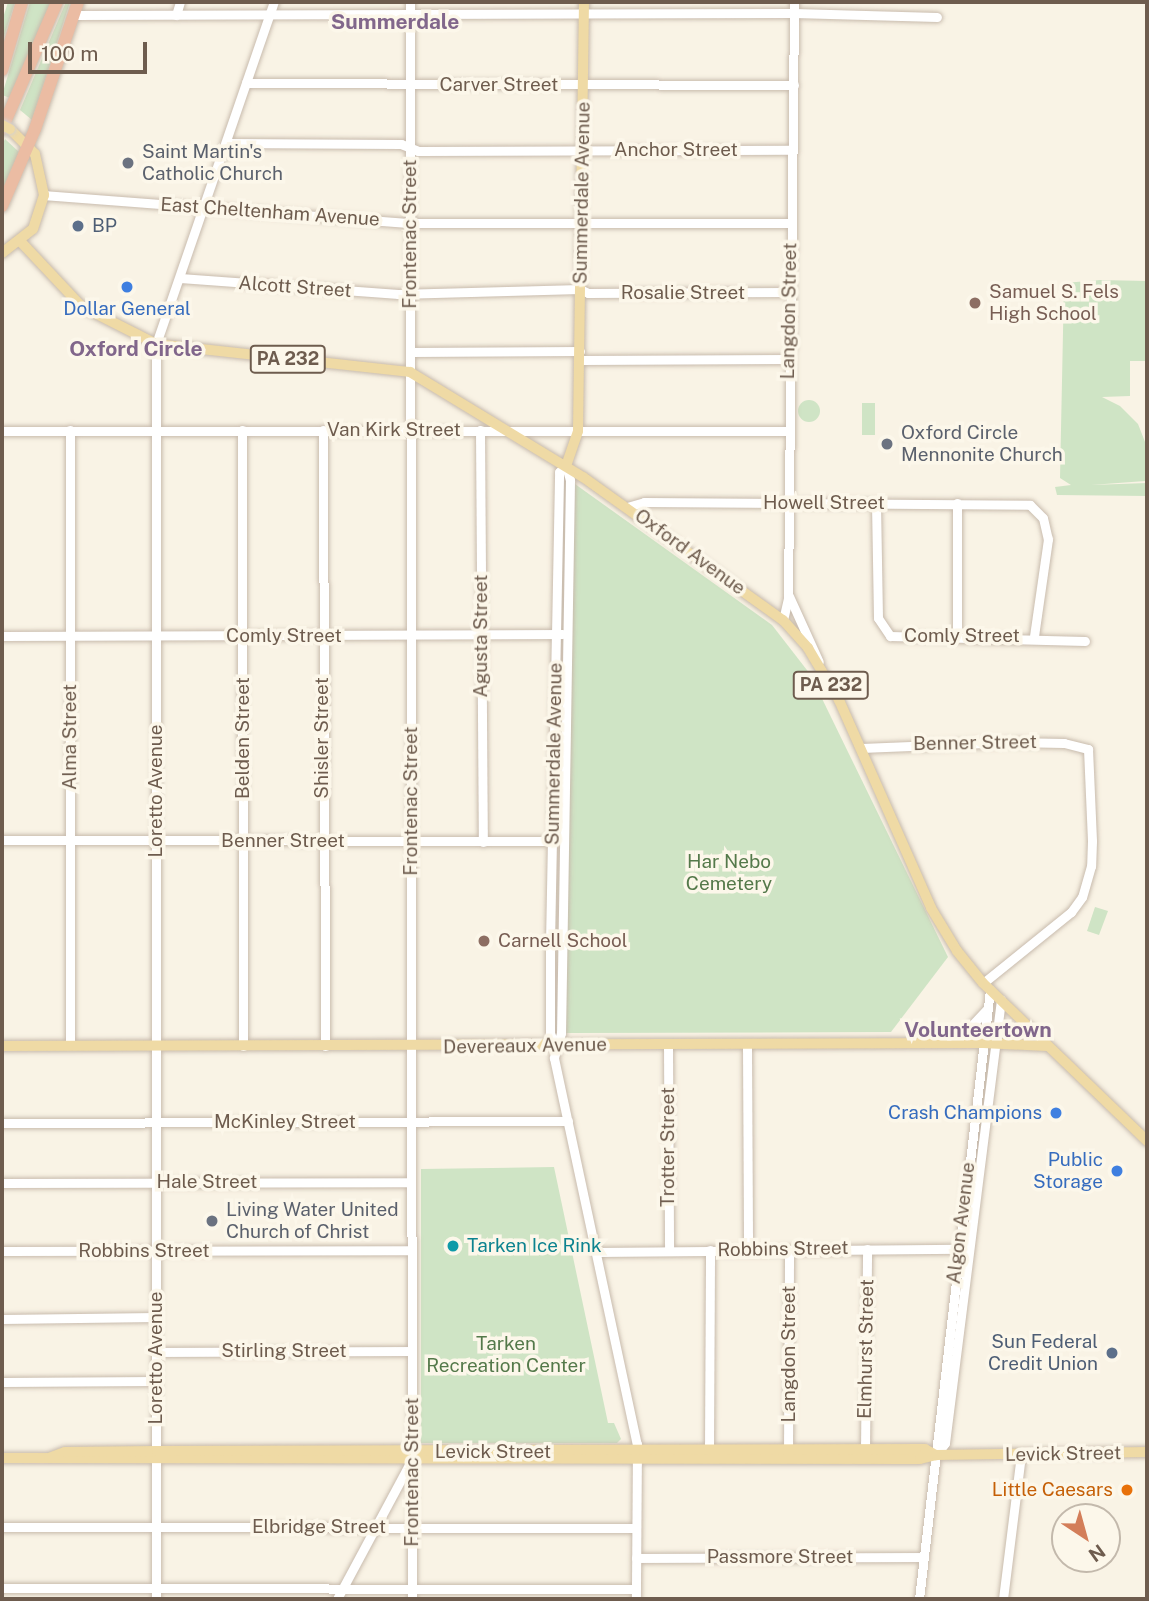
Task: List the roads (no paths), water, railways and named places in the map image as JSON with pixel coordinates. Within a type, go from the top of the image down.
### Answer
[{"type":"highway","points":[[2,70],[22,2]]},
{"type":"highway","points":[[4,128],[57,2]]},
{"type":"highway","points":[[2,206],[29,146],[76,8]]},
{"type":"main road","name":"Summerdale Avenue","points":[[566,466],[578,431],[584,2]]},
{"type":"main road","points":[[2,253],[21,242],[33,229],[44,195],[42,171],[29,146],[4,128]]},
{"type":"main road","name":"Oxford Avenue","points":[[21,242],[81,306],[156,344],[410,372],[566,466],[783,620],[821,667],[861,748],[940,926],[987,987],[1147,1141]]},
{"type":"main road","name":"Devereaux Avenue","points":[[2,1046],[410,1047],[955,1043],[1047,1046]]},
{"type":"main road","name":"Levick Street","points":[[637,1455],[709,1450],[788,1455],[925,1449],[936,1455]]},
{"type":"main road","name":"Levick Street","points":[[2,1458],[157,1455],[788,1455],[920,1459],[936,1455],[1147,1452]]},
{"type":"street","points":[[176,15],[180,2]]},
{"type":"street","name":"Loretto Avenue","points":[[156,1599],[156,344],[274,2]]},
{"type":"street","name":"Frontenac Street","points":[[410,2],[412,1599]]},
{"type":"street","name":"Langdon Street","points":[[783,620],[788,592],[787,431],[794,2]]},
{"type":"street","points":[[76,8],[176,15],[794,13],[937,18]]},
{"type":"street","name":"Carver Street","points":[[246,83],[794,85]]},
{"type":"street","name":"Anchor Street","points":[[226,142],[401,144],[410,148],[792,150]]},
{"type":"street","name":"East Cheltenham Avenue","points":[[44,195],[410,223],[790,223]]},
{"type":"street","name":"Alcott Street","points":[[180,278],[398,294],[410,290]]},
{"type":"street","name":"Rosalie Street","points":[[410,290],[789,292]]},
{"type":"street","points":[[410,352],[788,359]]},
{"type":"street","name":"Alma Street","points":[[70,430],[70,1045]]},
{"type":"street","name":"Belden Street","points":[[242,430],[243,1046]]},
{"type":"street","name":"Shisler Street","points":[[323,430],[325,1046]]},
{"type":"street","name":"Agusta Street","points":[[481,430],[483,842]]},
{"type":"street","name":"Van Kirk Street","points":[[2,431],[787,431]]},
{"type":"street","name":"Summerdale Avenue","points":[[566,466],[559,472],[550,1020],[568,1121],[637,1455],[636,1599]]},
{"type":"street","name":"Summerdale Avenue","points":[[555,1045],[561,1033],[567,634],[566,466]]},
{"type":"street","name":"Howell Street","points":[[627,507],[644,502],[1022,503],[1036,508],[1048,529],[1034,636]]},
{"type":"street","name":"Comly Street","points":[[876,503],[878,618],[890,636],[1034,636]]},
{"type":"street","points":[[957,503],[957,637]]},
{"type":"street","points":[[788,592],[821,667]]},
{"type":"street","name":"Comly Street","points":[[2,636],[567,634]]},
{"type":"street","points":[[1034,636],[1085,641]]},
{"type":"street","name":"Benner Street","points":[[861,748],[1010,742],[1064,743],[1088,749],[1093,841],[1085,890],[1071,912],[987,987]]},
{"type":"street","name":"Benner Street","points":[[2,840],[564,841]]},
{"type":"street","name":"Algon Avenue","points":[[919,1599],[957,1248],[989,1007],[987,987]]},
{"type":"street","name":"Algon Avenue","points":[[936,1455],[945,1443],[1001,1000]]},
{"type":"street","points":[[955,1043],[989,1007]]},
{"type":"street","name":"Trotter Street","points":[[668,1044],[669,1249]]},
{"type":"street","points":[[747,1045],[748,1250]]},
{"type":"street","name":"McKinley Street","points":[[2,1123],[568,1121]]},
{"type":"street","name":"Hale Street","points":[[2,1183],[411,1182]]},
{"type":"street","name":"Robbins Street","points":[[597,1252],[669,1249],[970,1249]]},
{"type":"street","name":"Elmhurst Street","points":[[865,1450],[867,1249]]},
{"type":"street","name":"Robbins Street","points":[[2,1251],[411,1250]]},
{"type":"street","points":[[709,1450],[710,1250]]},
{"type":"street","name":"Langdon Street","points":[[788,1455],[789,1250]]},
{"type":"street","points":[[2,1319],[156,1317]]},
{"type":"street","name":"Stirling Street","points":[[156,1352],[412,1351]]},
{"type":"street","points":[[2,1382],[156,1381]]},
{"type":"street","points":[[1003,1599],[1021,1455]]},
{"type":"street","points":[[337,1599],[412,1456]]},
{"type":"street","name":"Elbridge Street","points":[[2,1527],[636,1528]]},
{"type":"street","name":"Passmore Street","points":[[636,1558],[924,1557]]},
{"type":"street","points":[[2,1588],[635,1588]]},
{"type":"place","name":"Saint Martin's Catholic Church","points":[[128,163]]},
{"type":"place","name":"BP","points":[[78,226]]},
{"type":"place","name":"Dollar General","points":[[127,287]]},
{"type":"place","name":"Samuel S. Fels High School","points":[[975,303]]},
{"type":"place","name":"Oxford Circle Mennonite Church","points":[[887,444]]},
{"type":"place","name":"Carnell School","points":[[484,941]]},
{"type":"place","name":"Crash Champions","points":[[1056,1113]]},
{"type":"place","name":"Public Storage","points":[[1117,1171]]},
{"type":"place","name":"Living Water United Church of Christ","points":[[212,1221]]},
{"type":"place","name":"Tarken Ice Rink","points":[[453,1246]]},
{"type":"place","name":"Sun Federal Credit Union","points":[[1112,1353]]},
{"type":"place","name":"Little Caesars","points":[[1127,1490]]},
{"type":"district","name":"Summerdale","points":[[395,22]]},
{"type":"district","name":"Oxford Circle","points":[[136,349]]},
{"type":"district","name":"Volunteertown","points":[[978,1030]]},
{"type":"park label","name":"Har Nebo Cemetery","points":[[729,873]]},
{"type":"park label","name":"Tarken Recreation Center","points":[[506,1355]]}]
